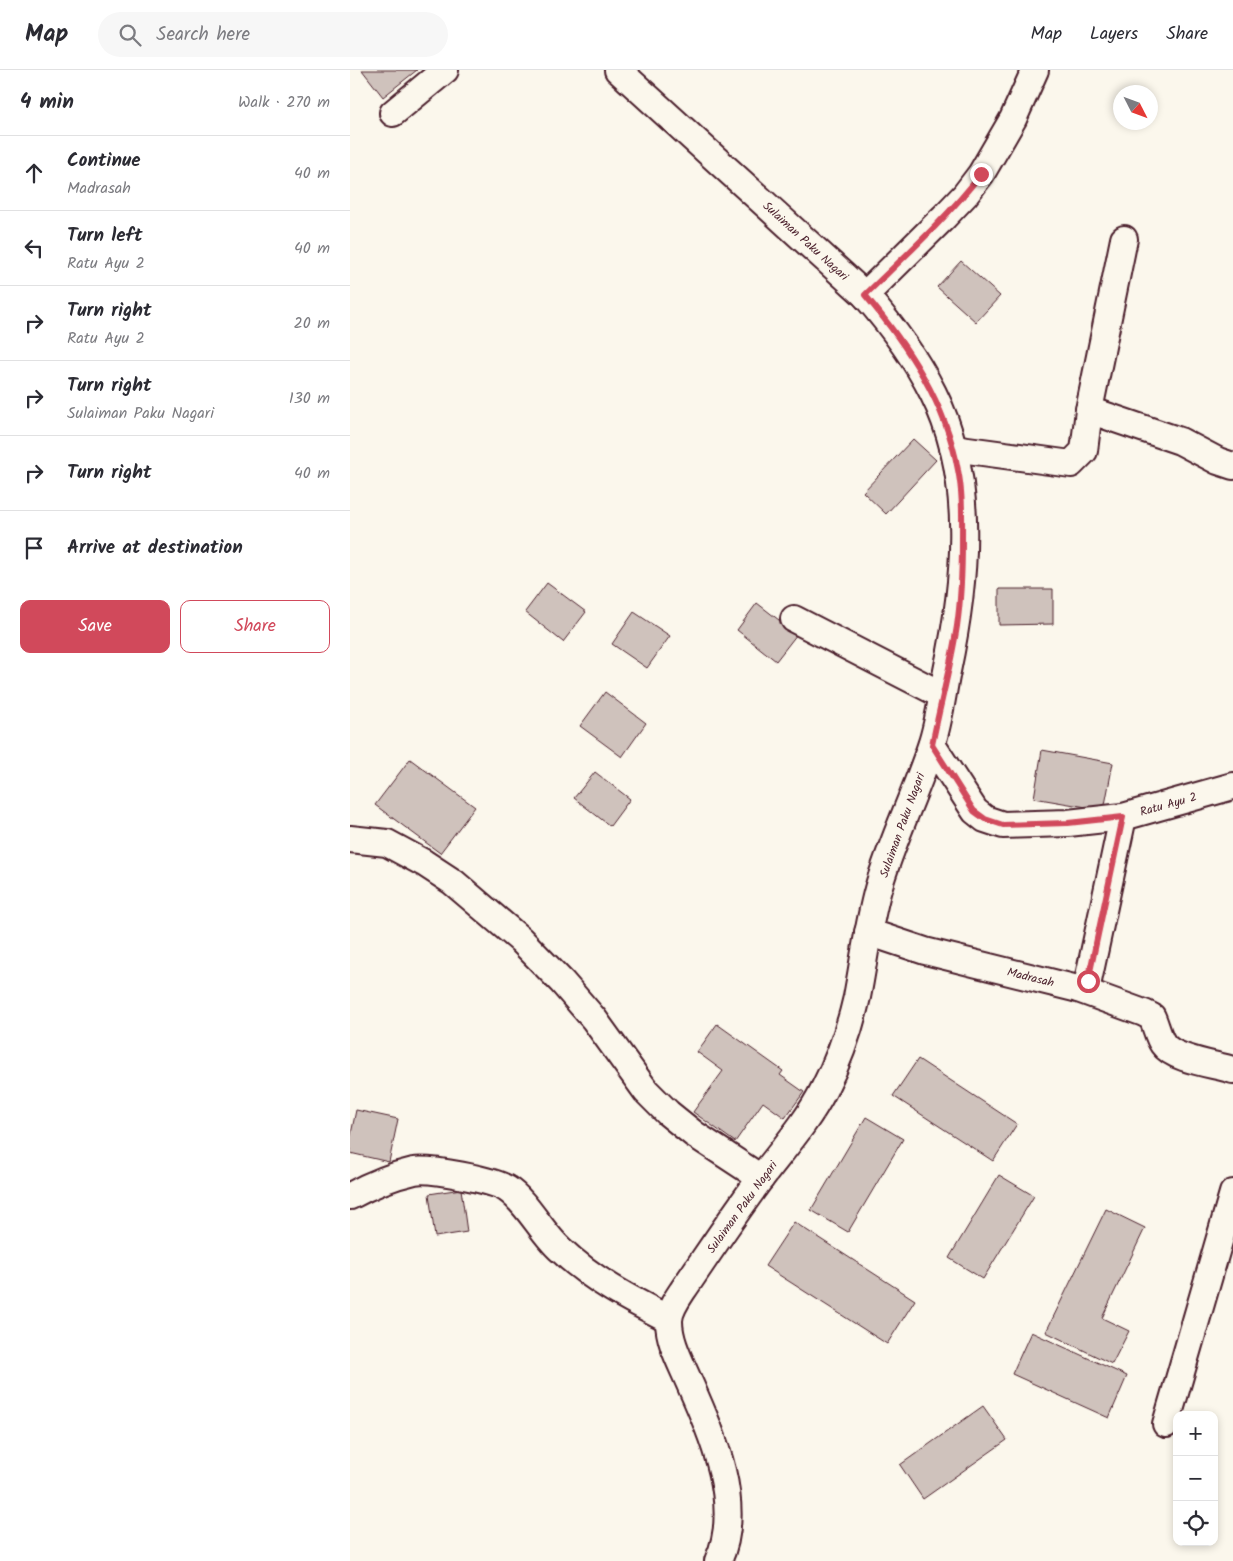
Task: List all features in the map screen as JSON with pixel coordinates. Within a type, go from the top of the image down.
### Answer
[{"type":"street","points":[[393,113],[445,70]]},
{"type":"street","name":"Sulaiman Paku Nagari","points":[[618,70],[865,295],[889,324],[913,358],[934,394],[953,448],[958,470],[962,507],[962,569],[957,625],[932,745],[892,845],[877,891],[856,999],[838,1057],[823,1091],[805,1120],[761,1178],[683,1290],[673,1307],[669,1319]]},
{"type":"street","points":[[865,295],[951,210],[981,174],[1014,119],[1035,70]]},
{"type":"street","points":[[953,448],[1071,464],[1084,451],[1089,410],[1124,239]]},
{"type":"street","points":[[1089,410],[1180,441],[1218,461],[1233,466]]},
{"type":"street","points":[[794,619],[942,695]]},
{"type":"street","name":"Ratu Ayu 2","points":[[932,745],[974,811],[985,819],[1003,825],[1068,823],[1123,817],[1233,786]]},
{"type":"street","points":[[1078,989],[1088,981],[1123,817]]},
{"type":"street","points":[[350,839],[387,843],[424,863],[453,882],[521,940],[562,982],[594,1019],[646,1091],[668,1113],[694,1134],[761,1178]]},
{"type":"street","name":"Madrasah","points":[[868,932],[925,951],[1078,989],[1144,1013],[1152,1018],[1161,1042],[1167,1049],[1177,1055],[1233,1070]]},
{"type":"street","points":[[350,1196],[374,1183],[416,1170],[482,1179],[507,1189],[526,1208],[543,1232],[567,1256],[589,1273],[638,1304],[669,1319],[671,1338],[711,1432],[728,1496],[727,1528],[718,1561]]},
{"type":"street","points":[[1166,1424],[1233,1193]]},
{"type":"building","points":[[362,70],[417,70],[383,97]]},
{"type":"building","points":[[961,261],[1000,296],[976,322],[937,287]]},
{"type":"building","points":[[913,439],[936,460],[886,514],[863,492]]},
{"type":"building","points":[[547,583],[586,612],[563,642],[525,612]]},
{"type":"building","points":[[999,589],[1053,589],[1053,624],[999,625]]},
{"type":"building","points":[[757,603],[797,634],[776,661],[737,630]]},
{"type":"building","points":[[634,612],[670,636],[647,668],[612,644]]},
{"type":"building","points":[[605,692],[646,723],[622,757],[580,726]]},
{"type":"building","points":[[1042,750],[1113,763],[1104,810],[1034,798]]},
{"type":"building","points":[[410,759],[475,807],[440,853],[375,805]]},
{"type":"building","points":[[595,772],[630,799],[610,826],[574,798]]},
{"type":"building","points":[[717,1024],[783,1071],[780,1075],[804,1092],[785,1118],[763,1102],[735,1142],[693,1112],[723,1071],[697,1052]]},
{"type":"building","points":[[918,1059],[1017,1124],[993,1161],[893,1096]]},
{"type":"building","points":[[356,1110],[398,1119],[389,1162],[350,1153],[350,1139]]},
{"type":"building","points":[[866,1117],[903,1139],[848,1232],[811,1210]]},
{"type":"building","points":[[999,1175],[1034,1196],[983,1279],[949,1258]]},
{"type":"building","points":[[461,1189],[467,1232],[435,1237],[429,1194]]},
{"type":"building","points":[[1106,1209],[1145,1228],[1102,1318],[1129,1331],[1112,1364],[1046,1332]]},
{"type":"building","points":[[794,1222],[915,1300],[887,1344],[765,1266]]},
{"type":"building","points":[[1031,1332],[1127,1376],[1109,1418],[1012,1374]]},
{"type":"building","points":[[983,1406],[1007,1440],[923,1499],[900,1465]]},
{"type":"route","points":[[981,174],[965,195],[944,217],[865,295],[889,324],[913,358],[934,394],[948,431],[958,470],[962,507],[962,569],[957,625],[932,745],[974,811],[985,819],[1003,825],[1068,823],[1123,817],[1088,981]]}]
